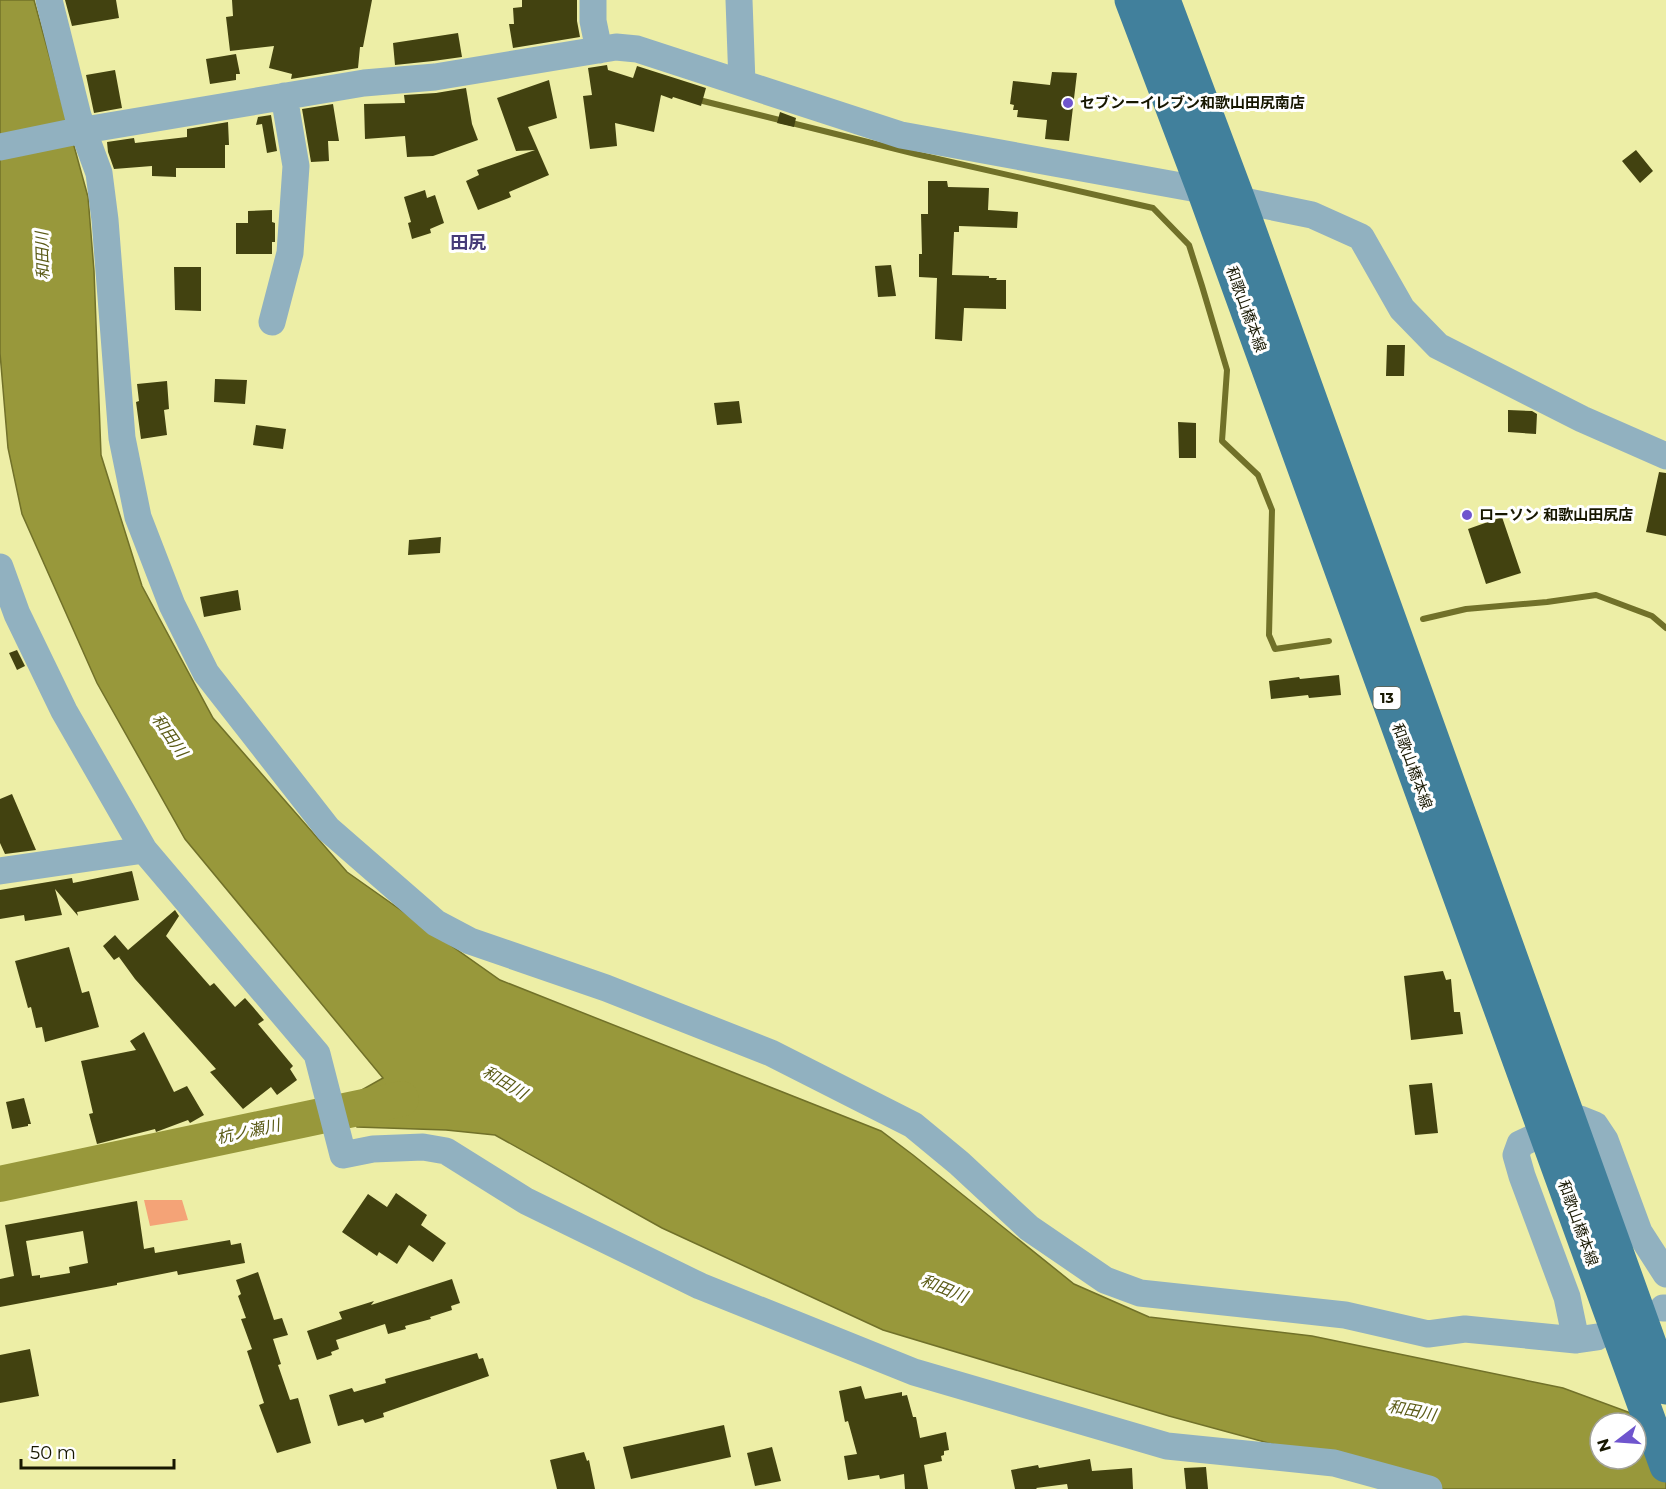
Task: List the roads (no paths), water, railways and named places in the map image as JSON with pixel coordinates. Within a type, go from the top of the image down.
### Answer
[{"type":"main road","name":"和歌山橋本線","points":[[1131,0],[1557,1127],[1654,1392],[1666,1466]]},
{"type":"main road","name":"和歌山橋本線","points":[[1164,0],[1239,200],[1557,1127]]},
{"type":"street","points":[[48,0],[78,116],[79,131],[99,173],[105,220],[122,438],[138,517],[172,605],[206,673],[328,829],[436,923],[470,941],[606,988],[771,1053],[913,1125],[959,1163],[1029,1228],[1106,1280],[1140,1293],[1345,1315],[1428,1334],[1465,1329],[1587,1338],[1567,1296],[1516,1155],[1520,1144],[1580,1119],[1595,1125],[1605,1140],[1639,1232],[1666,1274]]},
{"type":"street","points":[[593,0],[593,21],[599,50]]},
{"type":"street","points":[[739,0],[742,83]]},
{"type":"street","points":[[0,147],[79,131],[364,83],[435,77],[616,47],[637,49],[901,135],[1203,190],[1312,215],[1361,237],[1402,309],[1438,346],[1582,419],[1666,456]]},
{"type":"street","points":[[272,322],[290,253],[296,166],[284,96]]},
{"type":"street","points":[[0,567],[17,614],[64,711],[144,850],[317,1054],[343,1155],[373,1149],[423,1147],[446,1151],[526,1201],[700,1286],[914,1372],[1167,1446],[1334,1463],[1429,1489]]},
{"type":"street","points":[[0,871],[144,850]]},
{"type":"water","name":"和田川","points":[[0,0],[34,0],[88,197],[94,271],[101,455],[142,586],[213,718],[347,872],[500,980],[881,1131],[1074,1284],[1149,1317],[1312,1336],[1563,1388],[1625,1411],[1588,1411],[1588,1471],[1648,1471],[1648,1419],[1666,1426],[1666,1489],[1437,1489],[1169,1416],[883,1330],[662,1228],[495,1135],[446,1130],[357,1127],[349,1097],[383,1078],[185,839],[97,683],[22,514],[8,448],[0,353]]},
{"type":"waterway","points":[[703,101],[916,154],[1153,208],[1189,245],[1227,370],[1222,441],[1258,475],[1272,510],[1269,635],[1275,649],[1329,641]]},
{"type":"waterway","points":[[1423,619],[1466,609],[1596,595],[1652,616],[1666,628]]},
{"type":"waterway","name":"杭ノ瀬川","points":[[0,1184],[401,1099]]},
{"type":"place","name":"セブンーイレブン和歌山田尻南店","points":[[1068,103]]},
{"type":"place","name":"ローソン 和歌山田尻店","points":[[1467,515]]},
{"type":"district","name":"田尻","points":[[468,243]]}]
